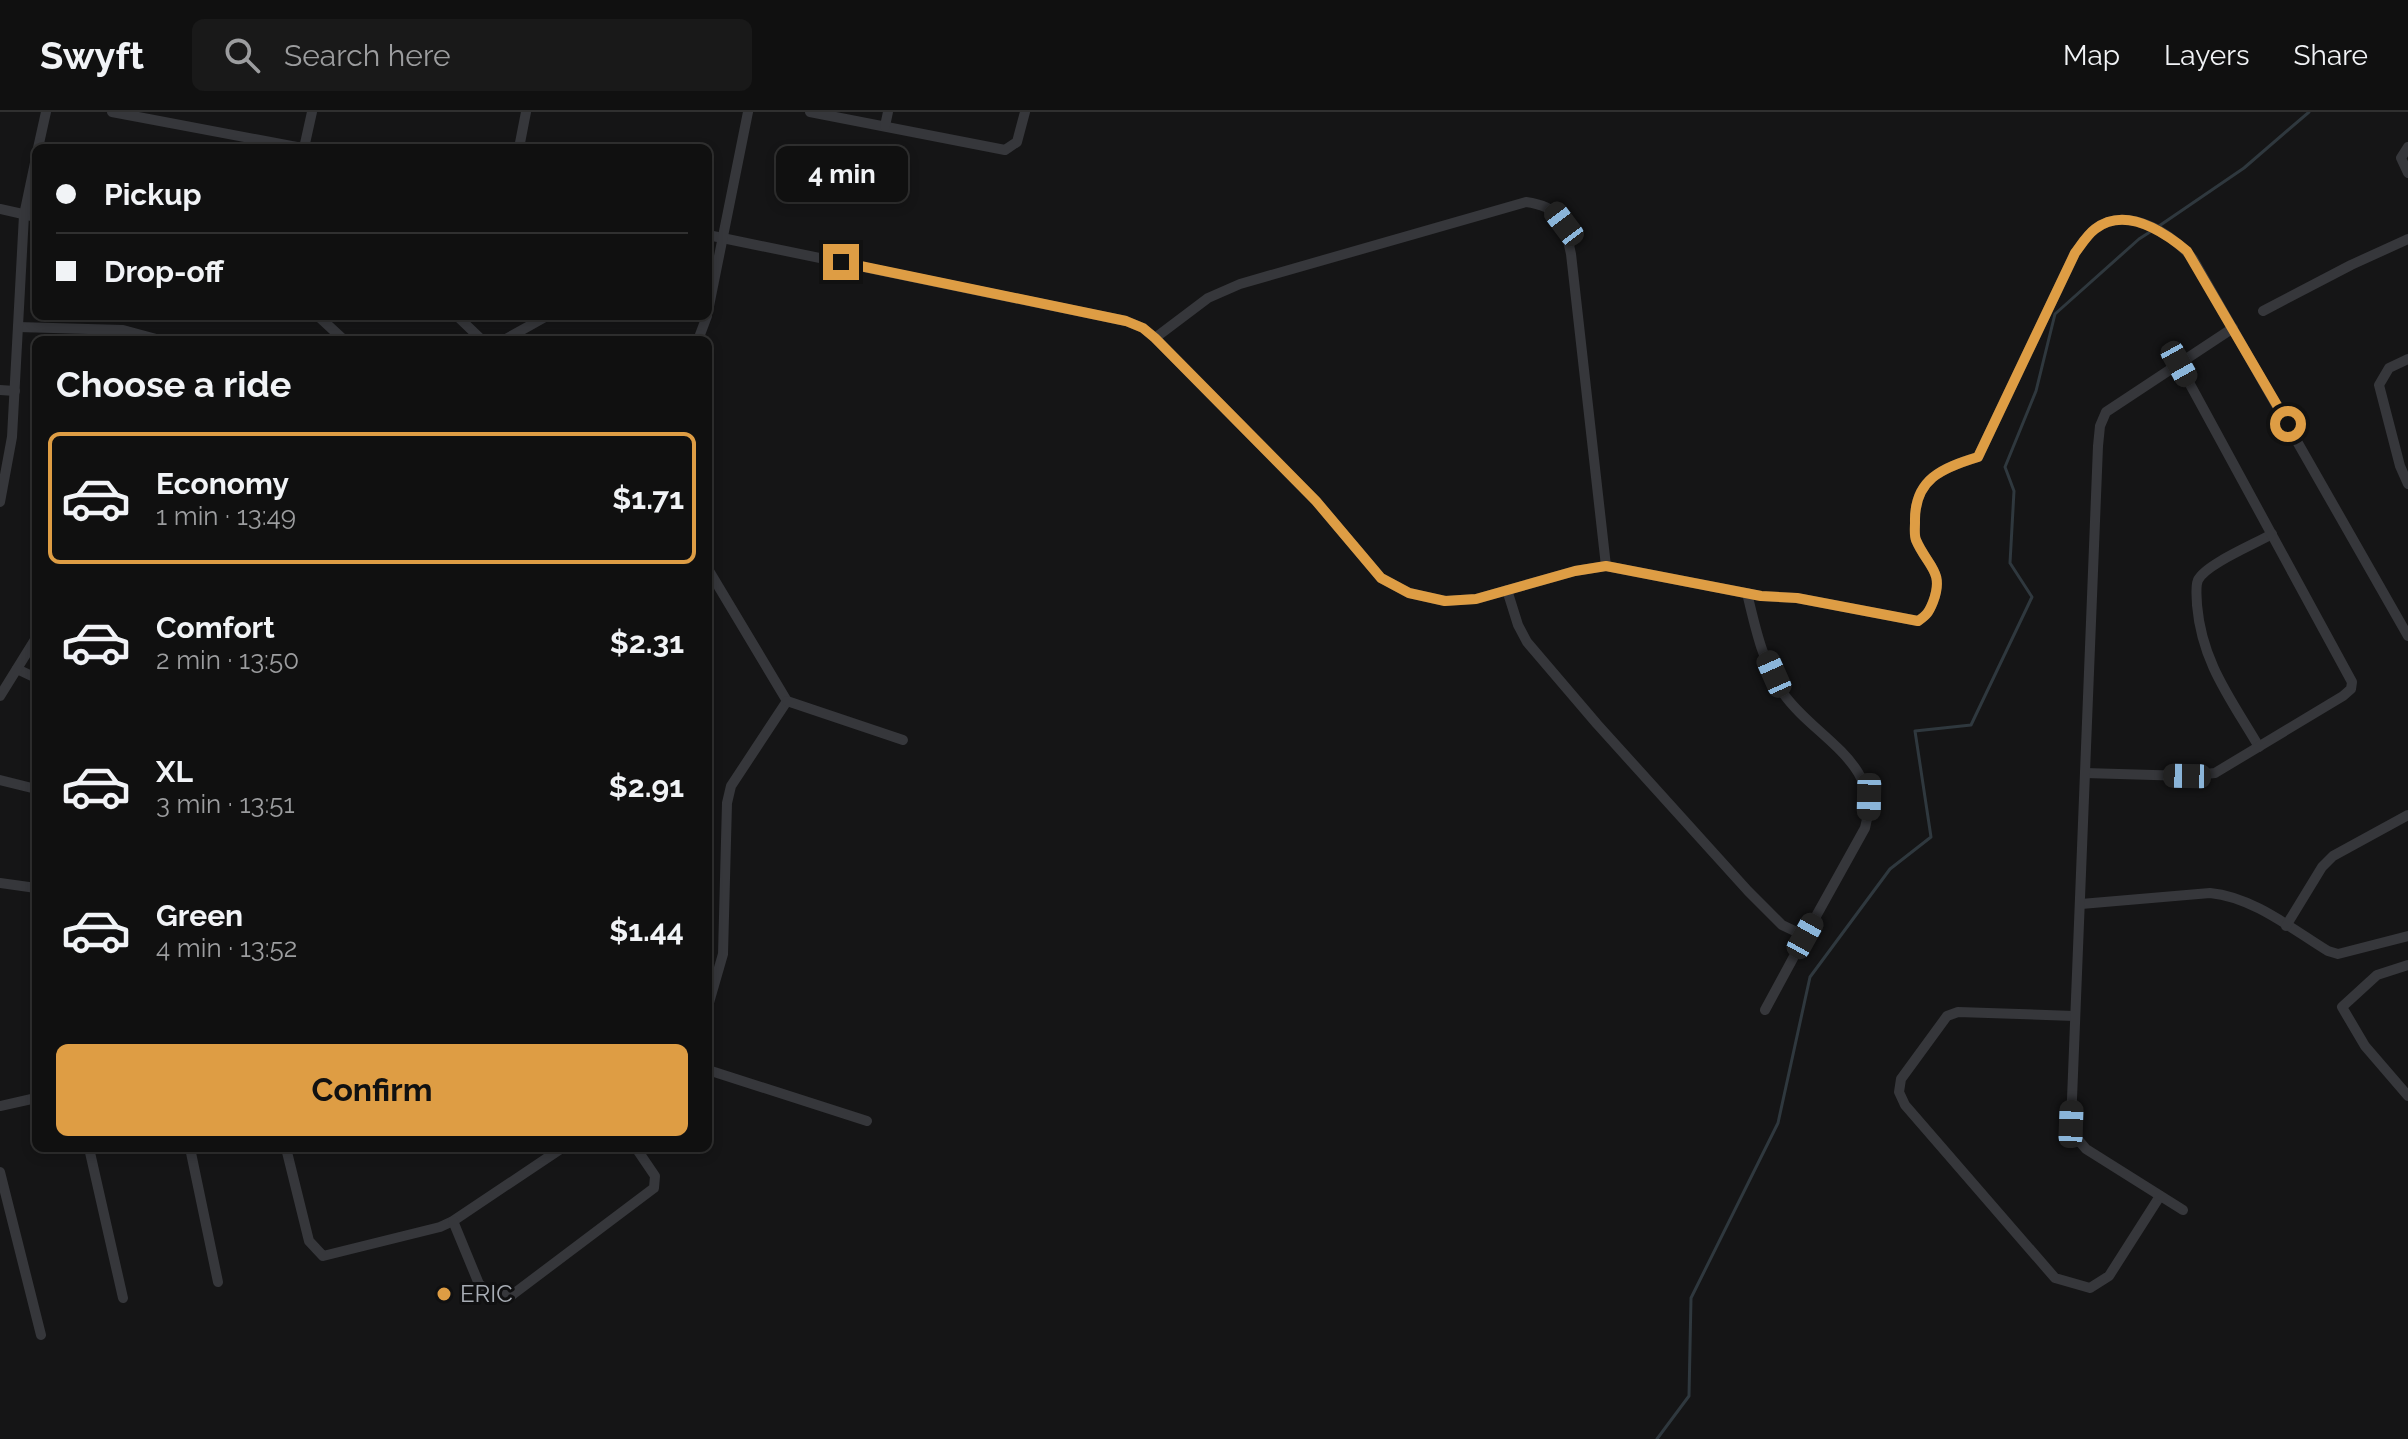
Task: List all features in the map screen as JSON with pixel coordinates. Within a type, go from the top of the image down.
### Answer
[{"type":"street","points":[[39,144],[46,112]]},
{"type":"street","points":[[112,112],[282,144]]},
{"type":"street","points":[[304,144],[312,112]]},
{"type":"street","points":[[520,144],[526,112]]},
{"type":"street","points":[[712,294],[748,112]]},
{"type":"street","points":[[810,112],[1005,150],[1017,142],[1025,112]]},
{"type":"street","points":[[885,126],[888,112]]},
{"type":"street","points":[[2408,147],[2401,158],[2408,173]]},
{"type":"street","points":[[0,502],[12,437],[24,215],[32,177]]},
{"type":"street","points":[[1155,338],[1208,298],[1240,284],[1526,202],[1553,209],[1564,224],[1571,254],[1606,566]]},
{"type":"street","points":[[0,209],[32,216]]},
{"type":"street","points":[[712,236],[1126,321],[1143,328],[1316,501],[1381,578],[1409,593],[1445,601],[1476,599],[1575,571],[1606,566],[1918,621],[1929,614],[1937,593],[1938,576],[1915,538],[1915,507],[1924,485],[1938,471],[1978,457],[2075,253],[2092,231],[2115,220],[2137,221],[2175,241],[2193,259],[2408,636]]},
{"type":"street","points":[[2263,311],[2408,239]]},
{"type":"street","points":[[322,320],[340,336]]},
{"type":"street","points":[[461,320],[478,336]]},
{"type":"street","points":[[511,336],[540,320]]},
{"type":"street","points":[[18,327],[123,330],[145,336]]},
{"type":"street","points":[[2183,1210],[2086,1149],[2075,1136],[2071,1124],[2100,426],[2106,412],[2233,328]]},
{"type":"street","points":[[2408,359],[2389,368],[2379,385],[2400,466],[2408,484]]},
{"type":"street","points":[[2085,773],[2206,776],[2259,747],[2351,689],[2352,682],[2179,364]]},
{"type":"street","points":[[0,390],[15,391]]},
{"type":"street","points":[[2259,747],[2208,659],[2202,639],[2197,590],[2198,580],[2208,570],[2272,534]]},
{"type":"street","points":[[712,579],[787,701],[903,740]]},
{"type":"street","points":[[1507,590],[1527,642],[1597,724],[1748,891],[1782,925],[1805,936]]},
{"type":"street","points":[[1747,593],[1760,644],[1783,693],[1853,764],[1864,780],[1869,797],[1865,828],[1765,1010]]},
{"type":"street","points":[[0,696],[32,645]]},
{"type":"street","points":[[17,669],[32,676]]},
{"type":"street","points":[[712,992],[723,954],[727,803],[731,786],[787,701]]},
{"type":"street","points":[[0,780],[32,788]]},
{"type":"street","points":[[2286,926],[2322,867],[2333,856],[2408,815]]},
{"type":"street","points":[[0,883],[32,887]]},
{"type":"street","points":[[2081,904],[2210,893],[2226,895],[2245,901],[2338,954],[2408,936]]},
{"type":"street","points":[[2408,965],[2377,975],[2342,1007],[2365,1046],[2408,1096]]},
{"type":"street","points":[[2074,1016],[1958,1012],[1947,1016],[1901,1079],[1899,1092],[1905,1105],[2055,1278],[2090,1288],[2101,1283],[2109,1276],[2160,1196]]},
{"type":"street","points":[[712,1071],[867,1121]]},
{"type":"street","points":[[0,1106],[32,1099]]},
{"type":"street","points":[[90,1152],[123,1298]]},
{"type":"street","points":[[191,1152],[218,1282]]},
{"type":"street","points":[[288,1152],[309,1241],[323,1256],[440,1227],[556,1152]]},
{"type":"street","points":[[453,1221],[479,1284],[495,1295],[512,1295],[654,1188],[655,1176],[639,1152]]},
{"type":"street","points":[[0,1172],[41,1335]]},
{"type":"waterway","points":[[2159,226],[2244,168],[2309,112]]},
{"type":"waterway","points":[[1657,1439],[1689,1396],[1691,1298],[1778,1123],[1810,977],[1890,869],[1931,837],[1915,731],[1971,725],[2032,597],[2010,563],[2014,491],[2005,467],[2036,391],[2055,314],[2153,230]]},
{"type":"place","name":"ERIC","points":[[444,1294]]},
{"type":"route","points":[[841,262],[1126,321],[1143,328],[1316,501],[1381,578],[1409,593],[1445,601],[1476,599],[1575,571],[1606,566],[1761,596],[1797,598],[1918,621],[1929,614],[1937,593],[1938,576],[1915,538],[1915,507],[1924,485],[1938,471],[1978,457],[2075,253],[2092,231],[2115,220],[2137,221],[2162,233],[2187,251],[2288,424]]}]
